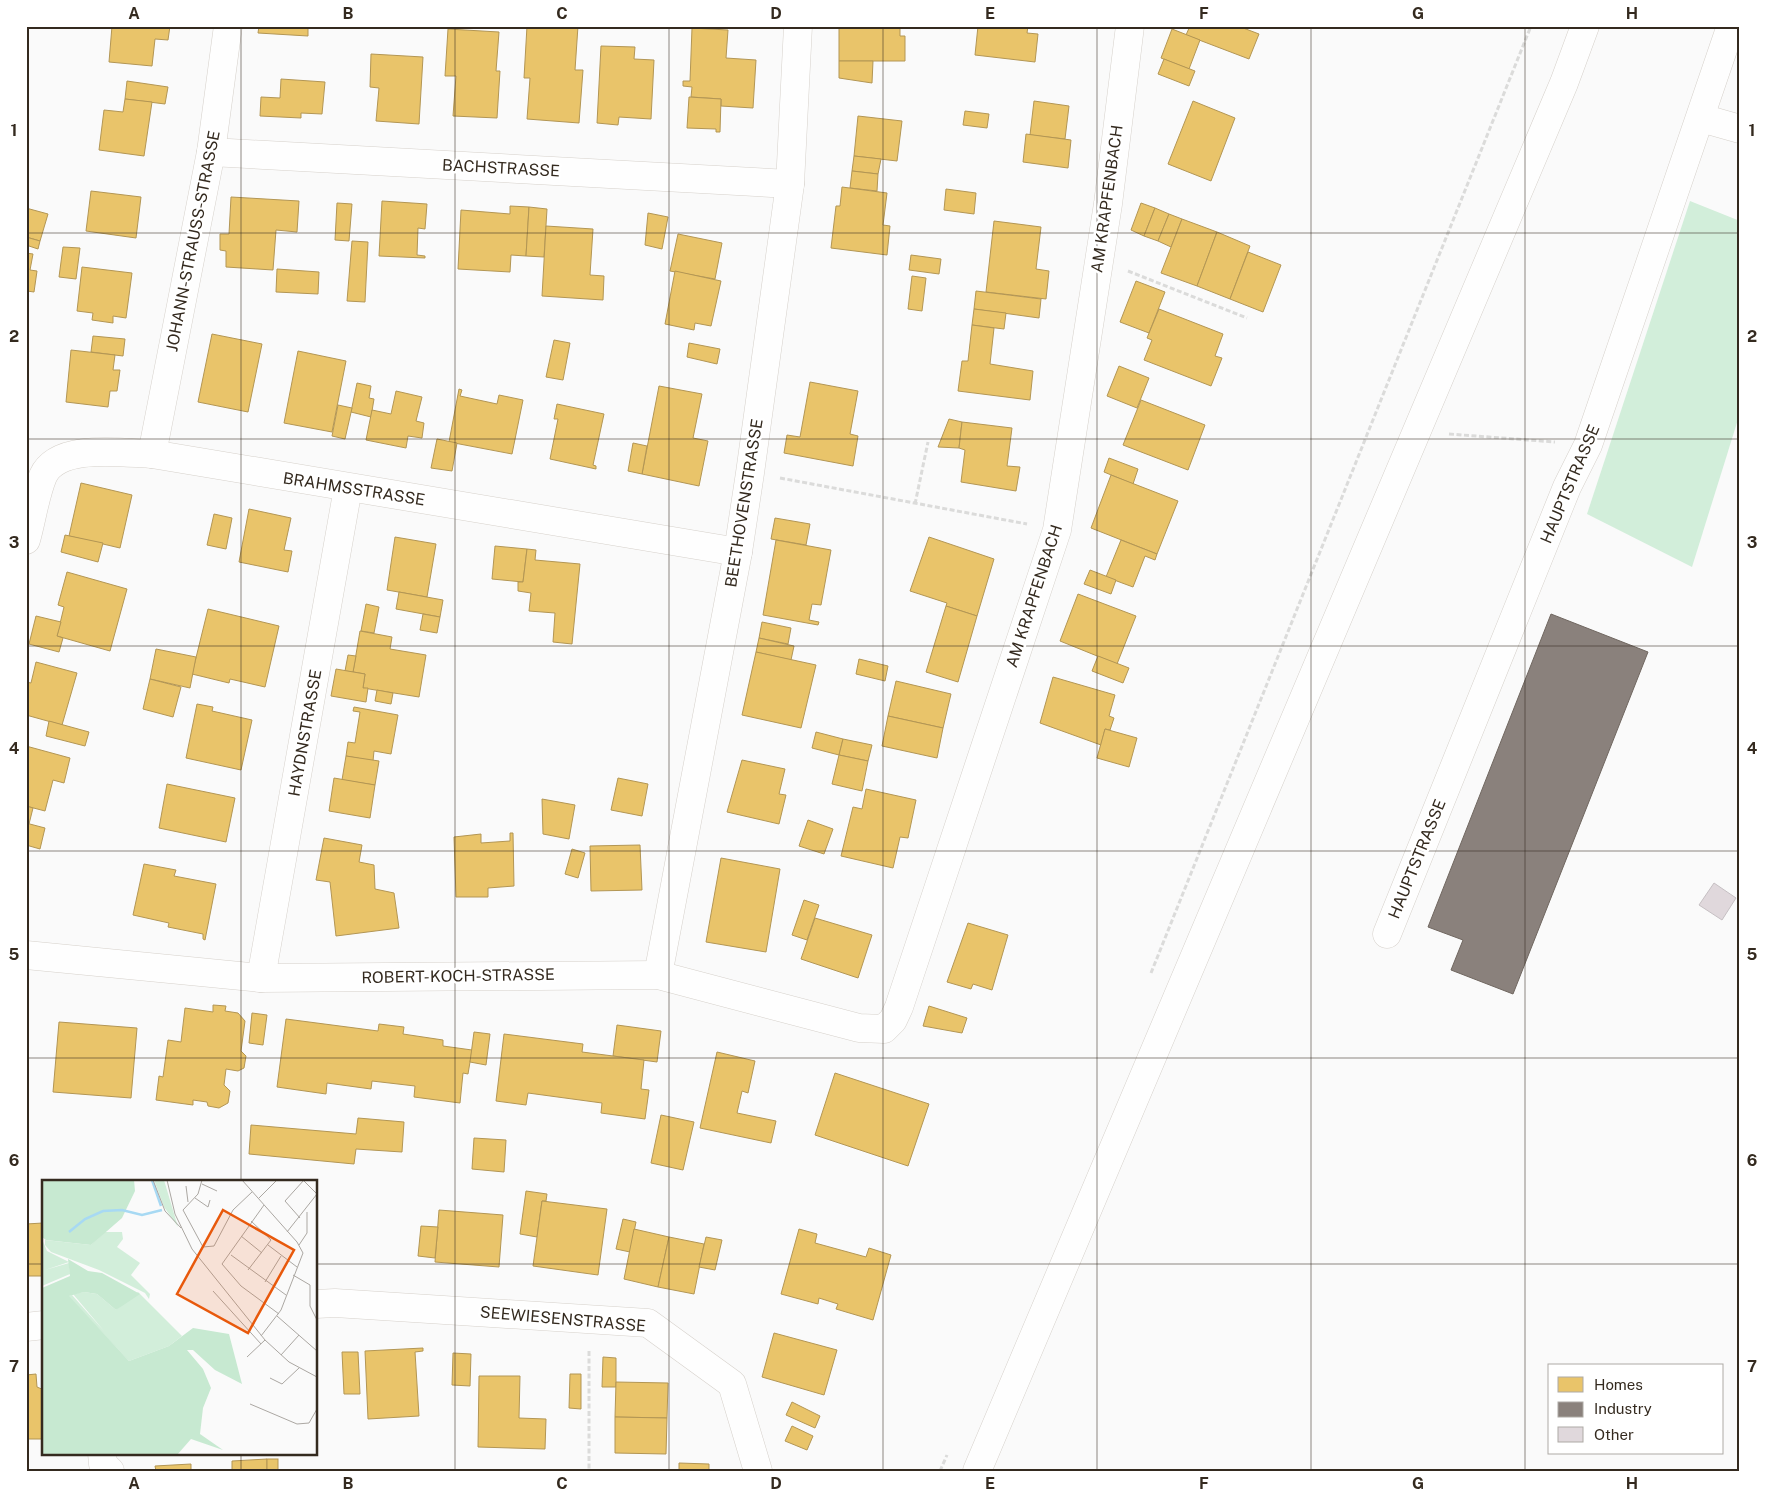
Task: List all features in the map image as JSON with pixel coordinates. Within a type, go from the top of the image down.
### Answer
[{"type":"street","name":"JOHANN-STRAUSS-STRASSE","points":[[152,454],[211,152],[228,26]]},
{"type":"street","name":"BEETHOVENSTRASSE","points":[[658,974],[738,552],[750,473],[790,184],[798,26]]},
{"type":"street","name":"AM KRAPFENBACH","points":[[884,1029],[893,1020],[899,1007],[1057,530],[1099,260],[1130,26]]},
{"type":"street","points":[[977,1471],[1418,431],[1564,83],[1585,26]]},
{"type":"street","name":"HAUPTSTRASSE","points":[[1387,934],[1567,487],[1588,445],[1732,26]]},
{"type":"street","points":[[1701,118],[1740,129]]},
{"type":"street","name":"BACHSTRASSE","points":[[211,152],[790,184]]},
{"type":"street","name":"BRAHMSSTRASSE","points":[[26,540],[44,474],[56,460],[87,452],[152,454],[738,552]]},
{"type":"street","name":"HAYDNSTRASSE","points":[[261,978],[348,488]]},
{"type":"street","name":"ROBERT-KOCH-STRASSE","points":[[26,955],[261,978],[658,974],[859,1028],[884,1029]]},
{"type":"street","name":"SEEWIESENSTRASSE","points":[[318,1304],[335,1303],[468,1310],[648,1323],[732,1384],[758,1471]]},
{"type":"street","points":[[26,1327],[42,1325]]},
{"type":"path","points":[[1149,976],[1532,26]]},
{"type":"path","points":[[1099,260],[1247,318]]},
{"type":"path","points":[[1418,431],[1588,445]]},
{"type":"path","points":[[915,504],[928,442]]},
{"type":"path","points":[[750,473],[1057,530]]},
{"type":"path","points":[[588,1320],[589,1471]]},
{"type":"path","points":[[940,1471],[948,1453]]},
{"type":"green space","points":[[1690,201],[1740,221],[1740,413],[1692,567],[1587,514]]},
{"type":"building: Homes","points":[[112,26],[170,26],[168,40],[155,39],[152,66],[109,62]]},
{"type":"building: Homes","points":[[259,26],[308,26],[308,36],[258,33]]},
{"type":"building: Homes","points":[[527,26],[578,26],[575,70],[583,70],[579,123],[527,119],[530,78],[524,78]]},
{"type":"building: Homes","points":[[839,26],[900,26],[900,36],[905,36],[905,61],[839,61]]},
{"type":"building: Homes","points":[[978,26],[1028,26],[1027,33],[1038,34],[1035,62],[975,55]]},
{"type":"building: Homes","points":[[1190,26],[1238,26],[1259,34],[1249,59],[1186,35]]},
{"type":"building: Homes","points":[[692,28],[728,30],[726,58],[756,60],[753,108],[721,106],[721,99],[691,97],[692,87],[683,86],[683,81],[690,81]]},
{"type":"building: Homes","points":[[448,29],[499,32],[496,71],[500,71],[497,118],[453,116],[456,76],[445,76]]},
{"type":"building: Homes","points":[[1172,29],[1200,40],[1189,69],[1161,58]]},
{"type":"building: Homes","points":[[601,46],[635,47],[634,59],[654,60],[651,119],[619,117],[618,125],[597,123]]},
{"type":"building: Homes","points":[[371,54],[423,57],[419,124],[376,121],[379,88],[370,87]]},
{"type":"building: Homes","points":[[1164,59],[1195,71],[1189,86],[1158,74]]},
{"type":"building: Homes","points":[[839,61],[873,61],[872,83],[839,78]]},
{"type":"building: Homes","points":[[281,79],[325,82],[322,114],[301,113],[301,118],[260,116],[261,97],[280,98]]},
{"type":"building: Homes","points":[[127,81],[168,87],[165,104],[125,99]]},
{"type":"building: Homes","points":[[689,97],[721,99],[720,132],[716,132],[716,129],[687,128]]},
{"type":"building: Homes","points":[[125,99],[152,102],[144,156],[99,150],[104,110],[123,112]]},
{"type":"building: Homes","points":[[1034,101],[1069,106],[1065,139],[1030,135]]},
{"type":"building: Homes","points":[[1193,101],[1235,118],[1211,181],[1168,164]]},
{"type":"building: Homes","points":[[965,111],[989,114],[987,128],[963,125]]},
{"type":"building: Homes","points":[[858,116],[902,121],[897,161],[854,156]]},
{"type":"building: Homes","points":[[1026,134],[1071,140],[1068,168],[1023,162]]},
{"type":"building: Homes","points":[[854,156],[881,159],[878,174],[852,171]]},
{"type":"building: Homes","points":[[852,171],[878,174],[877,191],[850,188]]},
{"type":"building: Homes","points":[[842,187],[887,193],[883,225],[890,226],[887,255],[831,248],[836,206],[840,206]]},
{"type":"building: Homes","points":[[946,189],[976,193],[974,214],[944,210]]},
{"type":"building: Homes","points":[[91,191],[141,197],[136,238],[86,231]]},
{"type":"building: Homes","points":[[231,197],[299,201],[297,232],[276,230],[273,270],[226,267],[226,251],[220,250],[220,234],[229,234]]},
{"type":"building: Homes","points":[[382,201],[427,204],[425,229],[418,228],[417,255],[425,256],[425,258],[379,256]]},
{"type":"building: Homes","points":[[337,203],[352,204],[349,241],[335,240]]},
{"type":"building: Homes","points":[[1141,203],[1155,208],[1144,236],[1131,230]]},
{"type":"building: Homes","points":[[510,206],[529,207],[526,256],[511,255],[510,272],[458,269],[461,210],[510,214]]},
{"type":"building: Homes","points":[[529,207],[547,209],[544,257],[526,256]]},
{"type":"building: Homes","points":[[26,208],[48,214],[40,241],[26,237]]},
{"type":"building: Homes","points":[[1155,208],[1169,214],[1158,241],[1144,236]]},
{"type":"building: Homes","points":[[648,213],[668,217],[662,249],[645,245]]},
{"type":"building: Homes","points":[[1169,214],[1182,219],[1171,247],[1158,241]]},
{"type":"building: Homes","points":[[1182,219],[1217,232],[1197,286],[1161,273]]},
{"type":"building: Homes","points":[[994,221],[1041,227],[1036,269],[1049,271],[1046,299],[986,292]]},
{"type":"building: Homes","points":[[546,226],[593,229],[590,275],[604,276],[603,300],[542,296]]},
{"type":"building: Homes","points":[[1217,232],[1250,246],[1230,299],[1197,286]]},
{"type":"building: Homes","points":[[678,234],[722,243],[715,279],[670,271]]},
{"type":"building: Homes","points":[[26,237],[40,241],[38,249],[26,245]]},
{"type":"building: Homes","points":[[352,241],[368,242],[365,302],[347,301]]},
{"type":"building: Homes","points":[[63,247],[80,248],[76,279],[59,277]]},
{"type":"building: Homes","points":[[1248,252],[1281,265],[1263,312],[1230,299]]},
{"type":"building: Homes","points":[[26,253],[33,254],[30,270],[37,271],[34,292],[27,291],[26,297]]},
{"type":"building: Homes","points":[[911,255],[941,259],[939,274],[909,270]]},
{"type":"building: Homes","points":[[82,267],[132,273],[126,318],[113,316],[113,323],[92,320],[93,313],[77,311]]},
{"type":"building: Homes","points":[[277,269],[319,272],[318,294],[276,292]]},
{"type":"building: Homes","points":[[675,271],[721,281],[711,326],[695,323],[694,330],[665,324]]},
{"type":"building: Homes","points":[[912,276],[926,278],[922,311],[908,309]]},
{"type":"building: Homes","points":[[1136,281],[1165,292],[1149,333],[1120,322]]},
{"type":"building: Homes","points":[[976,291],[1041,299],[1039,318],[974,309]]},
{"type":"building: Homes","points":[[974,309],[1006,313],[1004,329],[972,325]]},
{"type":"building: Homes","points":[[1159,309],[1223,334],[1215,356],[1222,358],[1211,386],[1144,360],[1152,340],[1147,338]]},
{"type":"building: Homes","points":[[972,325],[994,328],[990,364],[1033,371],[1030,400],[958,391],[962,361],[968,361]]},
{"type":"building: Homes","points":[[212,334],[262,344],[248,412],[198,402]]},
{"type":"building: Homes","points":[[93,336],[125,339],[123,356],[91,352]]},
{"type":"building: Homes","points":[[554,340],[570,343],[563,380],[546,377]]},
{"type":"building: Homes","points":[[689,343],[720,349],[717,364],[687,357]]},
{"type":"building: Homes","points":[[71,350],[115,355],[113,370],[120,370],[117,391],[110,391],[108,407],[66,402]]},
{"type":"building: Homes","points":[[298,351],[346,361],[332,432],[284,423]]},
{"type":"building: Homes","points":[[1119,366],[1149,378],[1137,408],[1107,396]]},
{"type":"building: Homes","points":[[810,382],[858,391],[850,434],[858,436],[853,466],[784,453],[787,435],[800,437]]},
{"type":"building: Homes","points":[[357,383],[371,386],[369,398],[374,399],[371,417],[351,412]]},
{"type":"building: Homes","points":[[659,386],[702,394],[693,438],[708,441],[699,486],[642,474]]},
{"type":"building: Homes","points":[[459,389],[462,390],[460,396],[497,404],[499,395],[523,400],[512,454],[449,442]]},
{"type":"building: Homes","points":[[396,391],[422,397],[416,421],[424,423],[422,438],[408,436],[406,448],[366,440],[372,410],[391,414]]},
{"type":"building: Homes","points":[[1141,400],[1205,425],[1188,470],[1123,445]]},
{"type":"building: Homes","points":[[557,404],[604,414],[593,465],[596,466],[596,469],[550,459],[558,419],[554,419]]},
{"type":"building: Homes","points":[[338,405],[352,408],[345,439],[332,436]]},
{"type":"building: Homes","points":[[949,419],[962,422],[959,448],[938,447]]},
{"type":"building: Homes","points":[[962,422],[1012,428],[1007,466],[1020,467],[1016,491],[961,482],[965,450],[959,448]]},
{"type":"building: Homes","points":[[437,439],[457,443],[452,471],[431,468]]},
{"type":"building: Homes","points":[[633,443],[647,446],[642,474],[628,471]]},
{"type":"building: Homes","points":[[1109,458],[1138,469],[1133,484],[1104,472]]},
{"type":"building: Homes","points":[[1111,475],[1178,501],[1157,554],[1091,528]]},
{"type":"building: Homes","points":[[81,483],[132,495],[120,548],[69,536]]},
{"type":"building: Homes","points":[[249,509],[291,518],[284,550],[292,551],[288,572],[239,562]]},
{"type":"building: Homes","points":[[214,514],[232,518],[226,549],[207,545]]},
{"type":"building: Homes","points":[[775,518],[810,524],[806,545],[771,539]]},
{"type":"building: Homes","points":[[65,535],[103,543],[98,562],[61,552]]},
{"type":"building: Homes","points":[[395,537],[436,544],[427,597],[387,590]]},
{"type":"building: Homes","points":[[929,537],[994,559],[977,616],[946,606],[947,603],[910,591]]},
{"type":"building: Homes","points":[[776,540],[831,550],[821,605],[812,604],[809,620],[819,622],[818,625],[763,615]]},
{"type":"building: Homes","points":[[1121,540],[1157,554],[1155,560],[1145,556],[1133,587],[1106,577]]},
{"type":"building: Homes","points":[[495,546],[527,549],[523,582],[492,579]]},
{"type":"building: Homes","points":[[527,549],[536,550],[535,560],[580,564],[572,644],[553,642],[555,613],[529,611],[531,593],[518,591],[518,582],[523,582]]},
{"type":"building: Homes","points":[[1090,570],[1116,580],[1111,594],[1084,584]]},
{"type":"building: Homes","points":[[67,572],[127,589],[110,651],[57,636],[64,607],[58,605]]},
{"type":"building: Homes","points":[[399,592],[443,600],[440,617],[396,609]]},
{"type":"building: Homes","points":[[1078,594],[1136,616],[1117,664],[1060,641]]},
{"type":"building: Homes","points":[[366,604],[379,607],[374,633],[361,631]]},
{"type":"building: Homes","points":[[946,606],[977,616],[958,682],[926,672]]},
{"type":"building: Homes","points":[[208,609],[279,626],[265,687],[230,679],[229,683],[192,674]]},
{"type":"building: Homes","points":[[423,614],[440,617],[437,633],[420,630]]},
{"type":"building: Homes","points":[[36,616],[61,622],[57,636],[63,638],[59,652],[29,644]]},
{"type":"building: Homes","points":[[762,622],[791,628],[788,644],[759,638]]},
{"type":"building: Homes","points":[[360,631],[392,637],[390,649],[426,655],[419,697],[363,688],[365,674],[353,672]]},
{"type":"building: Homes","points":[[759,638],[794,646],[791,660],[756,652]]},
{"type":"building: Homes","points":[[156,649],[196,657],[190,688],[150,679]]},
{"type":"building: Homes","points":[[756,652],[816,665],[801,728],[742,715]]},
{"type":"building: Homes","points":[[348,655],[356,656],[353,672],[345,671]]},
{"type":"building: Homes","points":[[1098,656],[1129,668],[1123,683],[1092,671]]},
{"type":"building: Homes","points":[[859,659],[888,666],[885,681],[856,674]]},
{"type":"building: Homes","points":[[36,662],[77,673],[62,725],[26,715],[26,682],[31,683]]},
{"type":"building: Homes","points":[[336,669],[365,674],[363,688],[368,688],[366,702],[331,696]]},
{"type":"building: Homes","points":[[1053,677],[1115,695],[1109,716],[1114,718],[1110,730],[1105,729],[1101,745],[1040,723]]},
{"type":"building: Homes","points":[[150,679],[181,687],[173,717],[143,709]]},
{"type":"building: Homes","points":[[896,681],[951,694],[943,728],[888,716]]},
{"type":"building: Homes","points":[[377,690],[393,693],[391,704],[375,701]]},
{"type":"building: Homes","points":[[197,704],[213,707],[212,711],[252,720],[241,770],[186,758]]},
{"type":"building: Homes","points":[[354,707],[398,715],[391,754],[374,751],[373,761],[346,756],[348,742],[355,743],[360,712],[353,711]]},
{"type":"building: Homes","points":[[888,716],[943,728],[937,758],[882,746]]},
{"type":"building: Homes","points":[[49,721],[89,732],[85,746],[46,736]]},
{"type":"building: Homes","points":[[1105,729],[1137,738],[1129,767],[1097,758]]},
{"type":"building: Homes","points":[[816,732],[843,739],[839,755],[812,748]]},
{"type":"building: Homes","points":[[843,739],[872,745],[868,761],[839,755]]},
{"type":"building: Homes","points":[[26,746],[70,758],[64,783],[53,780],[45,811],[26,806]]},
{"type":"building: Homes","points":[[839,755],[868,761],[862,791],[832,784]]},
{"type":"building: Homes","points":[[346,756],[379,761],[375,785],[342,780]]},
{"type":"building: Homes","points":[[742,760],[785,769],[779,794],[786,795],[779,824],[727,812]]},
{"type":"building: Homes","points":[[334,778],[375,785],[370,818],[329,811]]},
{"type":"building: Homes","points":[[618,778],[648,784],[642,816],[611,810]]},
{"type":"building: Homes","points":[[167,784],[235,798],[226,842],[159,828]]},
{"type":"building: Homes","points":[[866,789],[916,800],[908,838],[900,837],[893,868],[841,856],[853,807],[862,809]]},
{"type":"building: Homes","points":[[542,799],[575,805],[569,839],[543,834]]},
{"type":"building: Homes","points":[[26,806],[33,808],[29,824],[26,823]]},
{"type":"building: Homes","points":[[808,820],[833,829],[824,854],[799,846]]},
{"type":"building: Homes","points":[[26,823],[45,828],[40,849],[26,845]]},
{"type":"building: Homes","points":[[510,833],[513,833],[514,886],[488,888],[488,897],[456,897],[454,837],[481,834],[481,843],[510,841]]},
{"type":"building: Homes","points":[[324,838],[362,845],[359,862],[374,865],[375,889],[394,893],[399,928],[336,936],[330,882],[316,880]]},
{"type":"building: Homes","points":[[640,845],[642,890],[591,891],[590,846]]},
{"type":"building: Homes","points":[[572,849],[585,853],[578,878],[565,874]]},
{"type":"building: Homes","points":[[721,858],[780,869],[766,952],[706,942]]},
{"type":"building: Homes","points":[[144,864],[176,870],[174,876],[216,884],[205,940],[203,939],[203,934],[168,927],[169,923],[133,915]]},
{"type":"building: Homes","points":[[804,900],[819,905],[807,940],[792,935]]},
{"type":"building: Homes","points":[[815,918],[872,935],[858,978],[801,959]]},
{"type":"building: Homes","points":[[968,923],[1008,935],[992,990],[973,984],[971,989],[947,982]]},
{"type":"building: Homes","points":[[213,1005],[226,1006],[225,1011],[238,1013],[245,1021],[241,1051],[246,1056],[244,1068],[238,1071],[226,1069],[224,1085],[230,1091],[228,1103],[219,1108],[208,1106],[207,1102],[193,1100],[193,1105],[156,1100],[159,1076],[163,1077],[168,1040],[181,1042],[185,1008],[213,1012]]},
{"type":"building: Homes","points":[[929,1006],[967,1018],[962,1033],[923,1026]]},
{"type":"building: Homes","points":[[252,1013],[267,1015],[263,1045],[249,1043]]},
{"type":"building: Homes","points":[[286,1019],[378,1031],[379,1024],[404,1027],[403,1034],[443,1040],[443,1046],[472,1050],[468,1074],[463,1073],[460,1103],[414,1097],[415,1086],[372,1081],[371,1089],[327,1083],[326,1094],[277,1087]]},
{"type":"building: Homes","points":[[59,1022],[137,1028],[131,1098],[53,1092]]},
{"type":"building: Homes","points":[[617,1025],[661,1031],[657,1062],[613,1056]]},
{"type":"building: Homes","points":[[474,1032],[490,1034],[486,1065],[470,1062]]},
{"type":"building: Homes","points":[[504,1034],[583,1044],[582,1052],[644,1060],[641,1089],[649,1090],[645,1119],[601,1113],[602,1103],[528,1093],[526,1105],[496,1101]]},
{"type":"building: Homes","points":[[717,1052],[755,1061],[748,1093],[742,1091],[737,1113],[776,1121],[771,1143],[700,1128]]},
{"type":"building: Homes","points":[[835,1073],[929,1104],[908,1166],[815,1135]]},
{"type":"building: Homes","points":[[661,1115],[694,1122],[683,1170],[651,1163]]},
{"type":"building: Homes","points":[[358,1118],[404,1122],[402,1152],[356,1149],[354,1164],[249,1154],[251,1125],[356,1134]]},
{"type":"building: Homes","points":[[474,1138],[506,1140],[504,1172],[472,1169]]},
{"type":"building: Homes","points":[[526,1191],[547,1194],[546,1201],[542,1201],[537,1237],[520,1234]]},
{"type":"building: Homes","points":[[542,1201],[607,1209],[598,1275],[533,1266]]},
{"type":"building: Homes","points":[[439,1210],[503,1215],[499,1267],[435,1262]]},
{"type":"building: Homes","points":[[623,1219],[636,1222],[630,1252],[616,1249]]},
{"type":"building: Homes","points":[[42,1223],[42,1276],[26,1276],[26,1224]]},
{"type":"building: Homes","points":[[421,1226],[438,1227],[435,1258],[418,1256]]},
{"type":"building: Homes","points":[[634,1229],[669,1237],[658,1287],[624,1279]]},
{"type":"building: Homes","points":[[799,1229],[817,1234],[815,1243],[866,1257],[869,1248],[891,1255],[873,1320],[836,1309],[838,1304],[819,1298],[818,1304],[781,1294]]},
{"type":"building: Homes","points":[[669,1237],[704,1244],[694,1294],[658,1287]]},
{"type":"building: Homes","points":[[706,1237],[722,1240],[715,1270],[699,1267]]},
{"type":"building: Homes","points":[[774,1333],[837,1350],[824,1395],[762,1377]]},
{"type":"building: Homes","points":[[423,1348],[423,1351],[415,1352],[419,1416],[368,1419],[365,1351]]},
{"type":"building: Homes","points":[[342,1352],[358,1352],[360,1394],[344,1394]]},
{"type":"building: Homes","points":[[453,1353],[471,1354],[470,1386],[452,1385]]},
{"type":"building: Homes","points":[[603,1357],[616,1358],[616,1387],[602,1387]]},
{"type":"building: Homes","points":[[36,1374],[37,1387],[42,1389],[42,1439],[26,1439],[26,1375]]},
{"type":"building: Homes","points":[[570,1374],[581,1374],[581,1409],[569,1408]]},
{"type":"building: Homes","points":[[479,1376],[520,1376],[519,1418],[546,1419],[545,1449],[478,1447]]},
{"type":"building: Homes","points":[[616,1382],[668,1383],[667,1418],[615,1417]]},
{"type":"building: Homes","points":[[792,1402],[820,1416],[815,1428],[786,1415]]},
{"type":"building: Homes","points":[[615,1417],[667,1418],[666,1454],[615,1453]]},
{"type":"building: Homes","points":[[792,1426],[813,1436],[807,1450],[785,1441]]},
{"type":"building: Homes","points":[[267,1459],[267,1471],[232,1471],[232,1461]]},
{"type":"building: Homes","points":[[267,1459],[278,1459],[278,1471],[267,1471]]},
{"type":"building: Homes","points":[[679,1463],[709,1464],[709,1471],[679,1471]]},
{"type":"building: Homes","points":[[191,1464],[191,1471],[156,1471],[155,1466]]},
{"type":"building: Industry","points":[[1551,614],[1648,652],[1513,994],[1451,970],[1463,940],[1428,927]]},
{"type":"building: Other","points":[[1714,883],[1736,898],[1722,920],[1699,905]]}]
